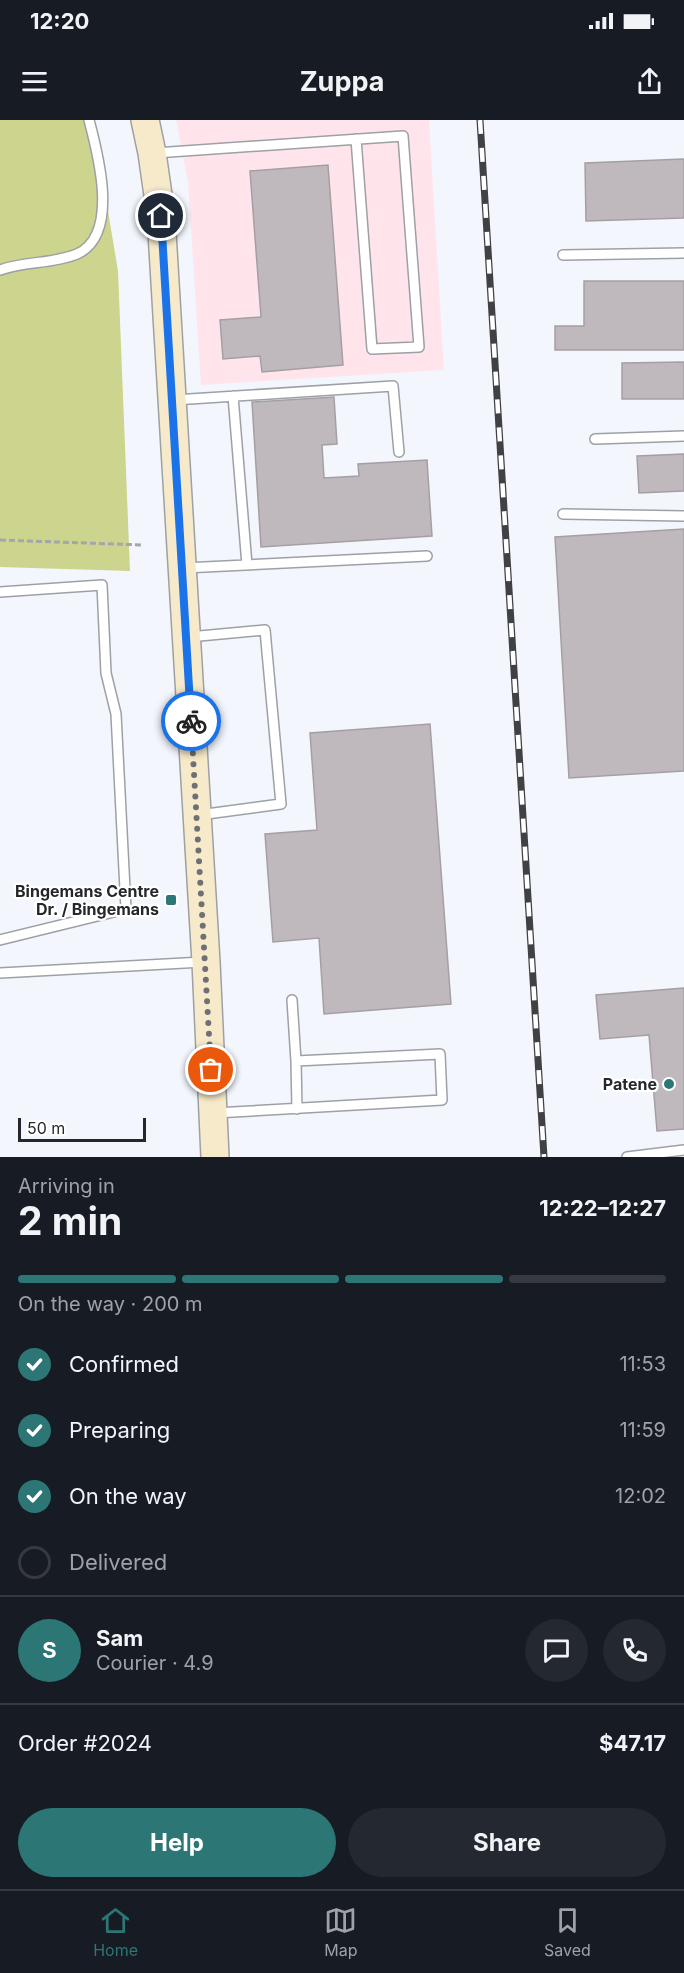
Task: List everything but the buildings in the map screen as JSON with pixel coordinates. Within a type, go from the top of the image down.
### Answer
[{"type":"main road","points":[[145,120],[153,153],[161,216],[206,962],[215,1157]]},
{"type":"lane","points":[[0,270],[80,253],[94,240],[102,221],[102,191],[97,150],[89,120]]},
{"type":"lane","points":[[153,153],[356,139],[403,136],[419,347],[372,349],[356,139]]},
{"type":"lane","points":[[563,255],[684,253]]},
{"type":"lane","points":[[172,400],[393,386],[399,452]]},
{"type":"lane","points":[[233,396],[247,565]]},
{"type":"lane","points":[[595,439],[684,436]]},
{"type":"lane","points":[[563,514],[684,516]]},
{"type":"lane","points":[[182,568],[427,556]]},
{"type":"lane","points":[[0,592],[102,585],[106,673],[116,714],[126,909],[0,940]]},
{"type":"lane","points":[[186,637],[265,630],[281,804],[197,815]]},
{"type":"lane","points":[[0,973],[206,962]]},
{"type":"lane","points":[[292,1000],[297,1109]]},
{"type":"lane","points":[[213,1113],[442,1100],[440,1054],[296,1061]]},
{"type":"lane","points":[[627,1157],[684,1150]]},
{"type":"path","points":[[0,540],[143,545]]},
{"type":"shaded area","points":[[176,120],[429,120],[444,370],[201,385],[188,183]]},
{"type":"green space","points":[[0,120],[85,120],[95,133],[118,271],[130,571],[0,567]]},
{"type":"railway","points":[[480,120],[544,1157]]},
{"type":"way so far","points":[[191,721],[211,1070]]},
{"type":"place","name":"Bingemans Centre Dr. / Bingemans","points":[[171,900]]},
{"type":"place","name":"Patene","points":[[669,1084]]},
{"type":"route","points":[[161,216],[191,721]]}]
